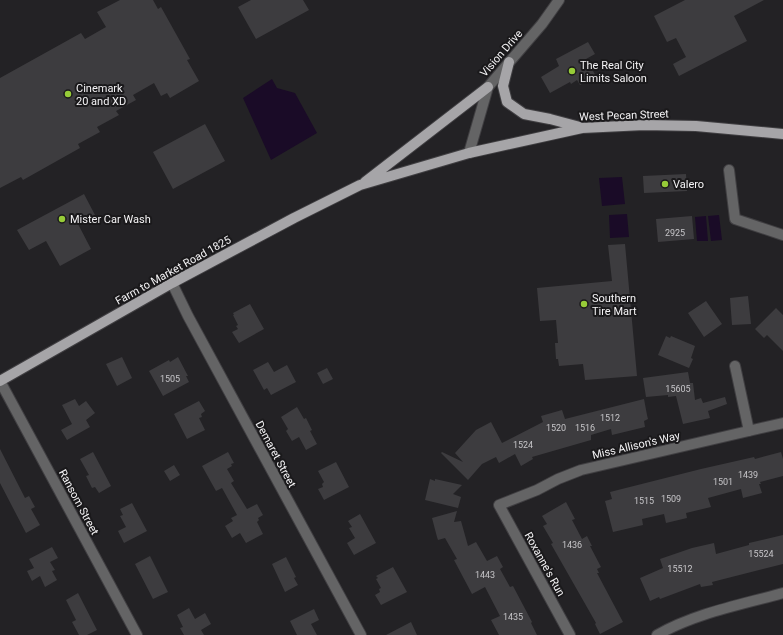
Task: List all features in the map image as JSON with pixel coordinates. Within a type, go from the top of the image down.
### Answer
[{"type":"main road","points":[[509,62],[503,86],[507,102],[524,114],[550,119],[582,128]]},
{"type":"main road","points":[[360,185],[488,87]]},
{"type":"main road","name":"West Pecan Street","points":[[360,185],[469,153],[582,128],[644,125],[696,126],[783,134]]},
{"type":"main road","name":"Farm to Market Road 1825","points":[[0,381],[172,283],[294,218],[360,185]]},
{"type":"street","name":"Vision Drive","points":[[469,153],[488,87],[542,24],[559,0]]},
{"type":"street","points":[[729,170],[735,219],[783,235]]},
{"type":"street","name":"Demaret Street","points":[[172,283],[188,316],[361,635]]},
{"type":"street","points":[[734,366],[749,432]]},
{"type":"street","name":"Ransom Street","points":[[0,381],[137,635]]},
{"type":"street","name":"Miss Allison's Way","points":[[499,505],[581,470],[783,423]]},
{"type":"street","name":"Roxanne's Run","points":[[499,505],[570,635]]},
{"type":"street","points":[[657,635],[671,627],[707,613],[783,593]]},
{"type":"shaded area","points":[[272,79],[277,88],[295,93],[317,133],[271,160],[243,98]]},
{"type":"shaded area","points":[[622,177],[625,204],[602,206],[599,178]]},
{"type":"shaded area","points":[[627,214],[629,237],[610,238],[609,215]]},
{"type":"shaded area","points":[[719,215],[722,240],[711,241],[708,216]]},
{"type":"shaded area","points":[[706,216],[708,241],[697,241],[695,217]]},
{"type":"building","name":"Cinemark 20 and XD","points":[[120,0],[153,0],[158,9],[161,7],[190,59],[187,60],[199,81],[170,98],[167,93],[161,96],[154,83],[133,95],[136,100],[116,111],[119,115],[97,127],[100,132],[78,144],[80,148],[23,180],[21,177],[0,188],[0,78],[81,33],[85,39],[106,27],[97,12]]},
{"type":"building","points":[[251,0],[303,0],[309,10],[256,39],[238,7]]},
{"type":"building","points":[[685,0],[764,0],[734,16],[747,41],[679,76],[673,64],[686,57],[676,38],[667,42],[654,16]]},
{"type":"building","name":"The Real City Limits Saloon","points":[[588,42],[595,54],[586,59],[596,76],[580,85],[577,80],[571,84],[570,82],[550,93],[541,77],[559,66],[556,59]]},
{"type":"building","points":[[205,124],[225,161],[173,189],[153,152]]},
{"type":"building","name":"Valero","points":[[686,174],[687,191],[644,193],[643,176]]},
{"type":"building","name":"Mister Car Wash","points":[[84,194],[95,215],[78,224],[91,249],[60,266],[46,241],[29,250],[17,230]]},
{"type":"building","points":[[692,216],[694,239],[658,242],[656,219]]},
{"type":"building","name":"Southern Tire Mart","points":[[625,244],[637,376],[585,380],[583,364],[559,366],[558,359],[556,359],[555,343],[558,343],[556,320],[540,321],[537,288],[612,281],[608,245]]},
{"type":"building","points":[[748,296],[751,324],[732,325],[730,298]]},
{"type":"building","points":[[706,301],[722,324],[704,337],[688,313]]},
{"type":"building","points":[[250,304],[264,329],[239,343],[232,332],[238,329],[233,313]]},
{"type":"building","points":[[776,308],[783,315],[783,351],[767,335],[764,338],[755,329]]},
{"type":"building","points":[[666,336],[670,338],[671,336],[695,346],[691,358],[693,359],[689,368],[658,355]]},
{"type":"building","points":[[122,357],[132,378],[117,386],[106,364]]},
{"type":"building","points":[[178,357],[188,376],[186,376],[189,382],[163,396],[149,371],[169,360],[170,362]]},
{"type":"building","points":[[268,362],[274,372],[287,365],[296,382],[271,395],[267,388],[264,390],[253,370]]},
{"type":"building","points":[[327,368],[333,379],[323,384],[317,373]]},
{"type":"building","points":[[688,372],[690,383],[693,383],[695,400],[701,398],[703,403],[725,397],[727,404],[708,411],[710,418],[683,424],[676,396],[668,397],[668,395],[646,397],[643,378]]},
{"type":"building","points":[[75,399],[79,406],[86,401],[95,413],[86,420],[90,427],[67,440],[61,430],[72,424],[62,405]]},
{"type":"building","points":[[644,399],[648,419],[644,421],[645,427],[612,435],[611,429],[591,435],[591,440],[532,457],[533,459],[521,466],[515,454],[499,463],[496,457],[482,464],[468,480],[441,453],[442,452],[463,462],[455,453],[476,430],[491,422],[502,443],[543,422],[541,416],[562,410],[565,419]]},
{"type":"building","points":[[199,401],[205,411],[201,414],[202,417],[199,418],[205,430],[187,439],[174,414]]},
{"type":"building","points":[[297,407],[304,419],[306,418],[312,430],[310,431],[317,444],[306,450],[299,437],[292,441],[286,431],[288,429],[281,417]]},
{"type":"building","points":[[0,449],[25,498],[29,496],[35,507],[31,509],[40,525],[26,533],[0,483]]},
{"type":"building","points":[[93,452],[111,486],[99,493],[95,487],[92,488],[86,476],[89,475],[80,459]]},
{"type":"building","points":[[228,452],[234,463],[227,469],[234,481],[231,483],[247,509],[257,504],[263,515],[258,518],[259,520],[257,522],[263,534],[246,543],[240,533],[232,538],[225,526],[233,521],[231,518],[237,515],[222,488],[216,491],[202,466]]},
{"type":"building","points":[[781,452],[783,459],[783,476],[760,482],[761,484],[759,484],[762,493],[743,498],[741,489],[708,498],[711,507],[686,513],[687,518],[666,523],[664,514],[642,519],[643,525],[613,532],[605,501],[612,499],[610,492],[701,469],[754,457],[755,459]]},
{"type":"building","points":[[336,462],[349,487],[324,500],[318,489],[323,487],[322,484],[324,482],[318,471]]},
{"type":"building","points":[[174,465],[180,475],[170,481],[164,471]]},
{"type":"building","points":[[430,479],[462,485],[453,494],[461,497],[458,508],[425,500]]},
{"type":"building","points":[[566,502],[575,519],[572,520],[582,539],[587,536],[592,546],[590,546],[601,567],[597,569],[599,573],[597,573],[623,622],[600,634],[595,624],[596,623],[551,544],[553,543],[543,526],[547,524],[542,516]]},
{"type":"building","points":[[132,503],[147,531],[124,543],[118,531],[126,527],[120,516],[123,515],[120,509]]},
{"type":"building","points":[[457,511],[454,522],[461,521],[468,546],[476,542],[487,561],[497,556],[503,567],[500,569],[510,587],[513,586],[532,622],[531,623],[537,635],[499,635],[491,620],[500,616],[485,587],[472,594],[454,560],[457,559],[445,538],[438,540],[432,518]]},
{"type":"building","points":[[360,514],[376,543],[354,555],[347,543],[355,538],[349,528],[352,527],[348,521]]},
{"type":"building","points":[[783,535],[783,564],[712,582],[713,585],[701,587],[700,584],[660,599],[659,597],[650,601],[640,578],[663,568],[660,559],[692,548],[714,543],[716,554],[749,545],[749,543]]},
{"type":"building","points":[[52,547],[58,558],[50,562],[55,570],[52,571],[57,580],[45,587],[40,576],[32,581],[27,571],[34,568],[29,559]]},
{"type":"building","points":[[150,556],[168,592],[153,599],[135,564]]},
{"type":"building","points":[[286,557],[296,577],[294,578],[298,585],[285,592],[272,564]]},
{"type":"building","points":[[393,567],[407,592],[381,605],[375,595],[380,592],[379,589],[381,588],[376,576]]},
{"type":"building","points":[[78,593],[97,630],[87,635],[79,635],[72,622],[76,620],[66,600]]},
{"type":"building","points":[[189,608],[195,619],[205,613],[211,624],[201,630],[204,635],[184,635],[180,628],[183,627],[177,615]]},
{"type":"building","points":[[314,609],[319,620],[311,624],[317,635],[297,635],[290,621]]},
{"type":"building","points":[[411,622],[417,635],[386,635]]},
{"type":"place","name":"The Real City Limits Saloon","points":[[572,71]]},
{"type":"place","name":"Cinemark 20 and XD","points":[[68,94]]},
{"type":"place","name":"Valero","points":[[665,184]]},
{"type":"place","name":"Mister Car Wash","points":[[62,219]]},
{"type":"place","name":"Southern Tire Mart","points":[[584,304]]}]
